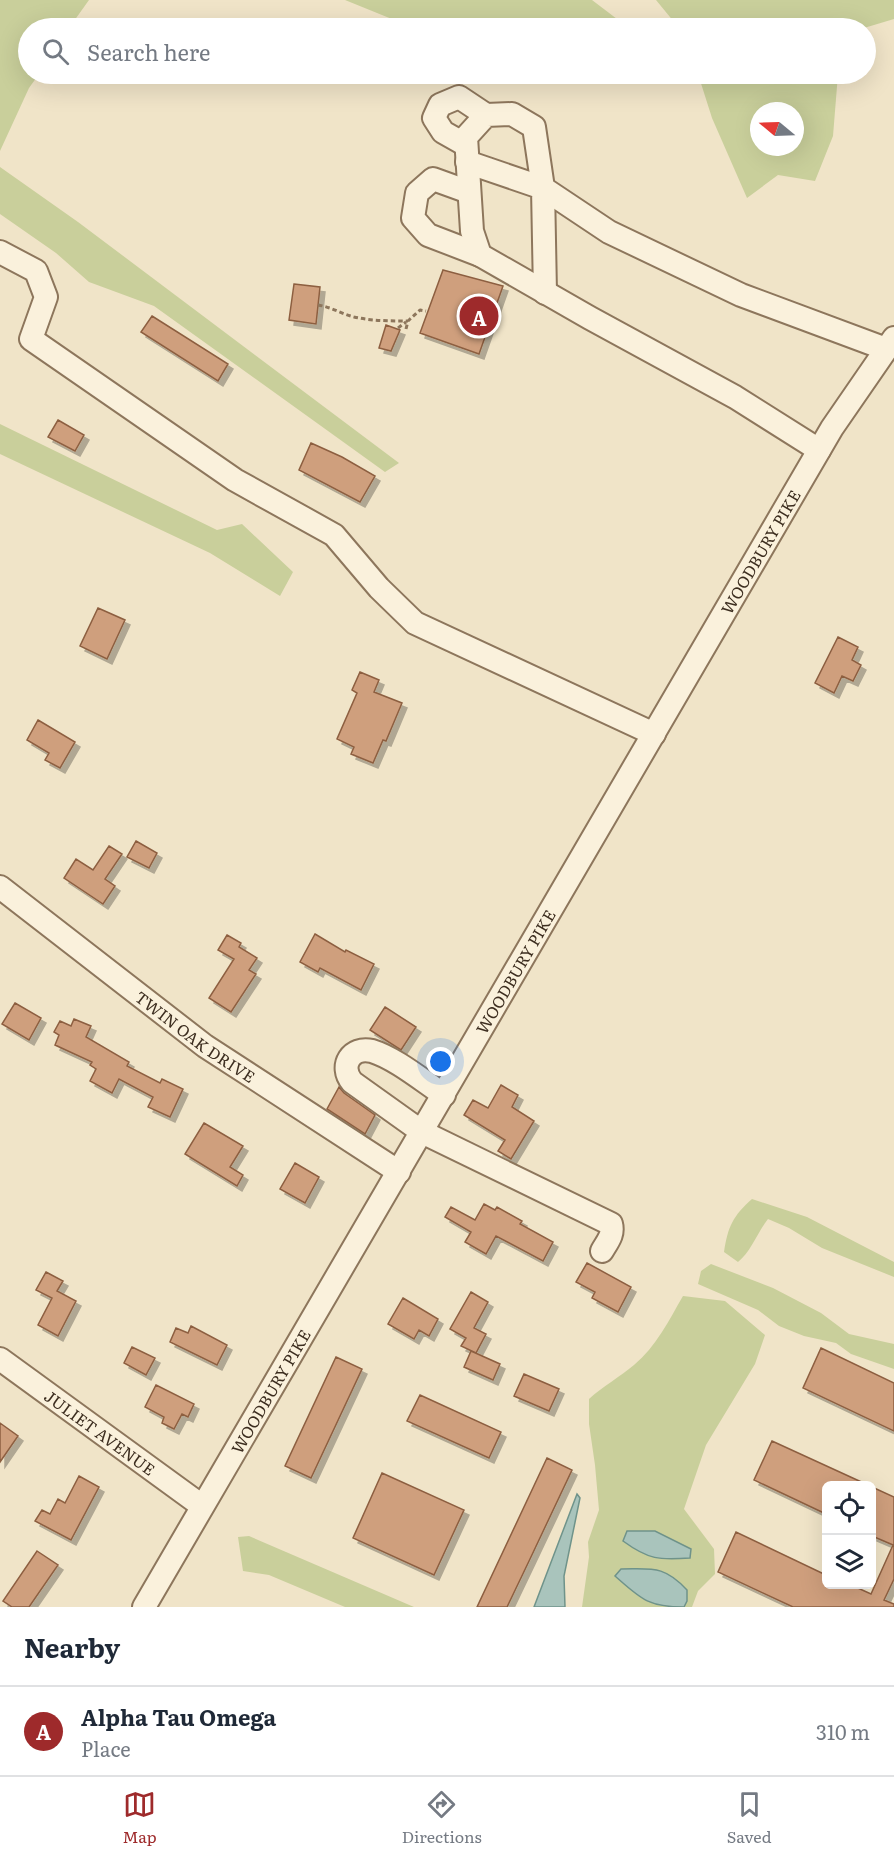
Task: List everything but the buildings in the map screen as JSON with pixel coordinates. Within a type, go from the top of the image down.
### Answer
[{"type":"street","points":[[545,293],[543,188],[534,127],[512,114],[486,115],[459,97],[440,105],[434,118],[443,132],[467,154],[543,188],[609,232],[741,295],[890,343]]},
{"type":"street","points":[[480,255],[472,231],[466,137],[486,115]]},
{"type":"street","points":[[470,192],[433,179],[417,193],[413,218],[428,235],[480,255],[735,397],[819,450]]},
{"type":"street","points":[[0,252],[36,271],[43,288],[46,297],[31,339],[235,480],[334,535],[379,588],[415,623],[654,735]]},
{"type":"street","name":"WOODBURY PIKE","points":[[144,1607],[819,450],[890,343]]},
{"type":"street","name":"TWIN OAK DRIVE","points":[[0,887],[206,1046],[399,1172]]},
{"type":"street","points":[[444,1095],[372,1051],[361,1050],[354,1053],[346,1066],[347,1076],[352,1082],[422,1132],[611,1224],[610,1237],[602,1251]]},
{"type":"street","name":"JULIET AVENUE","points":[[0,1359],[202,1506]]},
{"type":"path","points":[[318,305],[327,306],[353,317],[408,321]]},
{"type":"path","points":[[398,328],[420,310],[426,311]]},
{"type":"path","points":[[406,329],[408,321]]},
{"type":"green space","points":[[0,0],[89,0],[76,18],[18,18],[18,84],[32,84],[0,151]]},
{"type":"green space","points":[[345,0],[592,0],[616,18],[498,18],[389,18]]},
{"type":"green space","points":[[656,0],[894,0],[894,19],[876,24],[876,18],[671,18]]},
{"type":"green space","points":[[701,84],[837,84],[833,136],[815,181],[778,175],[747,198],[712,118]]},
{"type":"green space","points":[[0,167],[78,222],[399,463],[385,472],[154,306],[89,282],[56,253],[0,214]]},
{"type":"green space","points":[[0,424],[217,530],[242,524],[293,572],[280,596],[210,553],[0,454]]},
{"type":"green space","points":[[752,1199],[807,1217],[894,1262],[894,1277],[822,1248],[789,1228],[768,1219],[747,1253],[738,1262],[724,1252],[726,1243],[732,1222]]},
{"type":"green space","points":[[711,1264],[773,1288],[821,1313],[849,1334],[894,1344],[894,1369],[851,1354],[836,1343],[804,1336],[779,1326],[758,1310],[698,1284],[701,1271]]},
{"type":"green space","points":[[683,1296],[725,1301],[765,1335],[755,1364],[706,1445],[684,1509],[714,1549],[715,1574],[698,1591],[692,1607],[582,1607],[589,1557],[588,1542],[599,1510],[589,1424],[589,1399],[642,1358],[662,1333]]},
{"type":"green space","points":[[249,1536],[414,1607],[345,1607],[269,1575],[243,1571],[238,1537]]},
{"type":"water","points":[[577,1494],[580,1498],[564,1576],[565,1607],[534,1607]]},
{"type":"water","points":[[627,1531],[655,1531],[691,1549],[690,1558],[662,1559],[640,1552],[623,1541]]},
{"type":"water","points":[[621,1569],[657,1570],[671,1576],[687,1590],[687,1601],[684,1607],[653,1603],[639,1596],[615,1576]]},
{"type":"place","name":"Alpha Tau Omega","points":[[479,316]]}]
